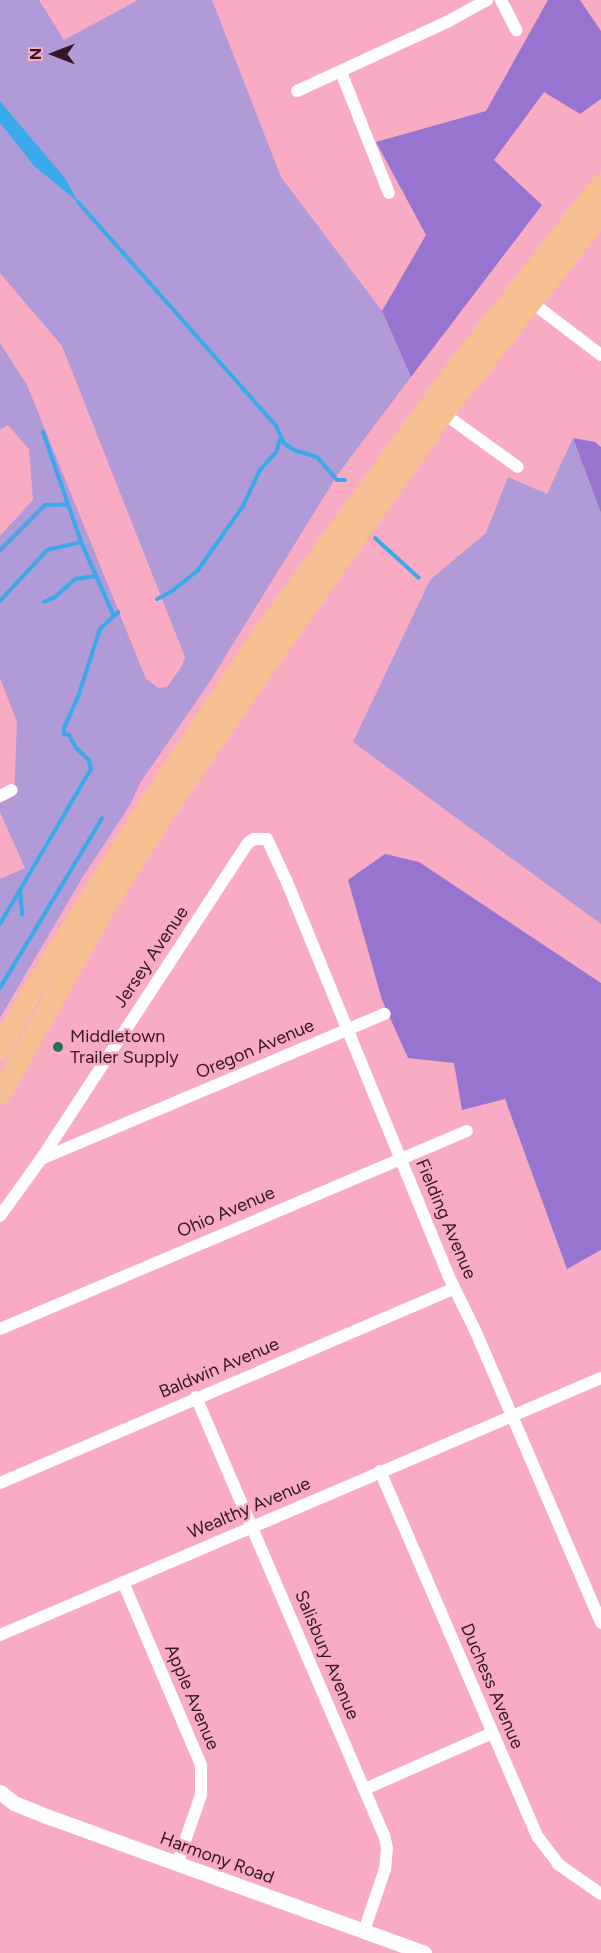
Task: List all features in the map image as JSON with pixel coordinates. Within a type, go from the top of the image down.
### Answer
[{"type":"highway","points":[[0,1048],[29,995],[141,816],[262,634],[447,381],[601,184]]},
{"type":"highway","points":[[0,1094],[104,908],[165,811],[443,413],[601,213]]},
{"type":"street","points":[[297,91],[341,72],[487,0]]},
{"type":"street","points":[[501,0],[516,30]]},
{"type":"street","points":[[341,72],[377,157],[389,193]]},
{"type":"street","points":[[530,301],[601,355]]},
{"type":"street","points":[[443,413],[518,467]]},
{"type":"street","points":[[0,796],[12,790]]},
{"type":"street","name":"Fielding Avenue","points":[[254,839],[267,840],[272,848],[454,1288],[512,1415],[601,1623]]},
{"type":"street","name":"Jersey Avenue","points":[[0,1216],[41,1159],[248,843],[254,839]]},
{"type":"street","name":"Oregon Avenue","points":[[41,1159],[385,1014]]},
{"type":"street","name":"Ohio Avenue","points":[[0,1329],[467,1131]]},
{"type":"street","name":"Baldwin Avenue","points":[[0,1483],[454,1288]]},
{"type":"street","name":"Wealthy Avenue","points":[[0,1635],[380,1470],[601,1378]]},
{"type":"street","name":"Salisbury Avenue","points":[[196,1397],[384,1835],[387,1858],[364,1931]]},
{"type":"street","name":"Duchess Avenue","points":[[380,1470],[492,1733],[544,1847],[558,1864],[601,1894]]},
{"type":"street","name":"Apple Avenue","points":[[123,1582],[201,1765],[201,1795],[177,1864]]},
{"type":"street","points":[[365,1789],[492,1733]]},
{"type":"street","name":"Harmony Road","points":[[0,1792],[30,1810],[424,1953]]},
{"type":"shaded area","points":[[0,0],[39,0],[64,40],[138,0],[212,0],[281,177],[382,311],[411,377],[338,474],[209,683],[140,783],[130,805],[82,878],[0,1018],[0,879],[25,868],[0,812],[0,803],[14,796],[17,722],[0,678],[0,536],[33,500],[29,449],[8,425],[0,430],[0,343],[27,385],[146,679],[158,688],[167,687],[182,666],[185,657],[62,346],[0,273],[0,123],[34,166],[77,201],[65,178],[0,101]]},
{"type":"shaded area","points":[[548,0],[580,0],[601,31],[601,99],[580,114],[544,92],[494,160],[542,205],[411,377],[382,311],[426,235],[376,142],[486,111]]},
{"type":"shaded area","points":[[573,438],[601,513],[601,924],[353,742],[430,580],[486,533],[508,477],[547,494]]},
{"type":"shaded area","points":[[573,438],[595,442],[601,447],[601,513]]},
{"type":"shaded area","points":[[385,854],[419,862],[601,983],[601,1250],[567,1269],[505,1099],[462,1110],[454,1063],[408,1058],[382,1000],[348,880]]},
{"type":"water","points":[[0,101],[65,178],[78,202],[34,166],[0,123]]},
{"type":"waterway","points":[[78,202],[276,426],[284,443],[294,450],[317,457],[337,480],[345,480]]},
{"type":"waterway","points":[[43,432],[81,542],[114,616]]},
{"type":"waterway","points":[[157,599],[171,592],[198,570],[243,506],[260,470],[276,452],[281,437]]},
{"type":"waterway","points":[[0,550],[45,505],[68,504]]},
{"type":"waterway","points":[[375,538],[419,578]]},
{"type":"waterway","points":[[0,601],[47,550],[81,542]]},
{"type":"waterway","points":[[44,602],[55,597],[75,579],[96,576]]},
{"type":"waterway","points":[[0,924],[91,769],[89,760],[76,748],[69,735],[64,734],[64,728],[78,697],[100,629],[118,612]]},
{"type":"waterway","points":[[0,988],[102,818]]},
{"type":"waterway","points":[[20,890],[22,915]]},
{"type":"place","name":"Middletown Trailer Supply","points":[[58,1047]]}]
